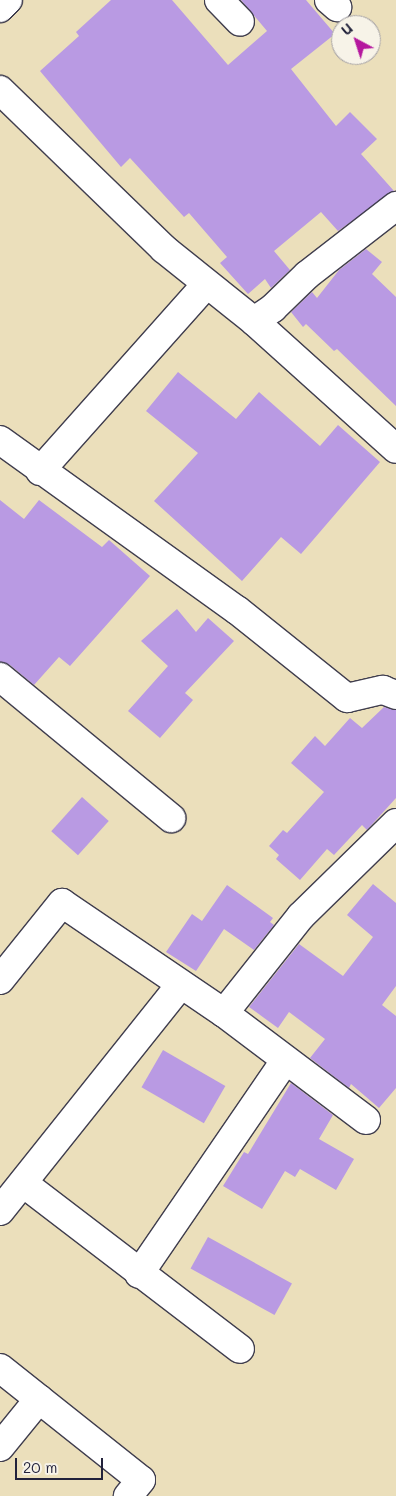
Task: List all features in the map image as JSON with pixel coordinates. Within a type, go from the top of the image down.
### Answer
[{"type":"street","points":[[0,8],[8,0]]},
{"type":"street","points":[[220,0],[240,22]]},
{"type":"street","points":[[0,90],[164,249],[206,285],[254,321],[396,448]]},
{"type":"street","points":[[254,321],[273,308],[307,275],[396,206]]},
{"type":"street","points":[[40,471],[206,285]]},
{"type":"street","points":[[0,440],[40,471],[237,610],[347,698],[382,690],[396,695]]},
{"type":"street","points":[[0,677],[171,818]]},
{"type":"street","points":[[224,1013],[301,916],[396,824]]},
{"type":"street","points":[[0,980],[62,903],[224,1013],[285,1061],[366,1120]]},
{"type":"street","points":[[0,1211],[181,984]]},
{"type":"street","points":[[139,1274],[285,1061]]},
{"type":"street","points":[[23,1183],[139,1274],[240,1349]]},
{"type":"street","points":[[0,1368],[141,1480],[128,1496]]},
{"type":"street","points":[[0,1447],[39,1399]]},
{"type":"building","points":[[111,0],[172,0],[228,65],[267,31],[241,0],[306,0],[331,29],[331,37],[291,69],[336,126],[350,112],[377,139],[361,154],[394,191],[338,231],[321,212],[274,251],[290,270],[271,288],[265,279],[248,294],[220,263],[227,257],[189,213],[184,217],[130,158],[121,167],[40,71],[79,36],[76,32]]},
{"type":"building","points":[[366,249],[382,262],[372,274],[396,297],[396,406],[337,349],[334,351],[306,324],[303,327],[291,312],[312,292],[317,298],[339,270]]},
{"type":"building","points":[[178,372],[236,419],[259,392],[320,446],[338,425],[380,462],[301,554],[281,537],[242,581],[154,501],[198,453],[146,411]]},
{"type":"building","points":[[0,500],[24,519],[39,500],[102,547],[109,540],[150,576],[70,666],[59,657],[34,685],[10,665],[0,662]]},
{"type":"building","points":[[177,609],[196,632],[208,618],[234,641],[185,693],[193,700],[160,738],[128,711],[168,666],[141,641]]},
{"type":"building","points":[[384,707],[396,710],[396,798],[367,830],[362,825],[334,855],[327,849],[300,880],[276,859],[279,855],[269,846],[283,830],[287,833],[324,792],[291,763],[315,736],[325,746],[350,718],[362,728]]},
{"type":"building","points":[[82,797],[109,821],[78,855],[51,831]]},
{"type":"building","points":[[373,884],[396,903],[396,986],[382,1005],[396,1016],[396,1088],[379,1108],[351,1084],[349,1088],[310,1058],[325,1039],[289,1012],[278,1028],[249,1007],[299,944],[343,976],[373,937],[347,915]]},
{"type":"building","points":[[227,885],[273,918],[270,922],[274,925],[254,950],[224,929],[196,971],[166,952],[192,914],[202,921]]},
{"type":"building","points":[[163,1050],[225,1086],[204,1123],[142,1087]]},
{"type":"building","points":[[291,1083],[333,1115],[319,1139],[354,1159],[336,1190],[300,1169],[295,1177],[285,1171],[262,1209],[223,1186],[244,1152],[248,1154]]},
{"type":"building","points":[[208,1237],[292,1284],[275,1315],[191,1268]]}]
